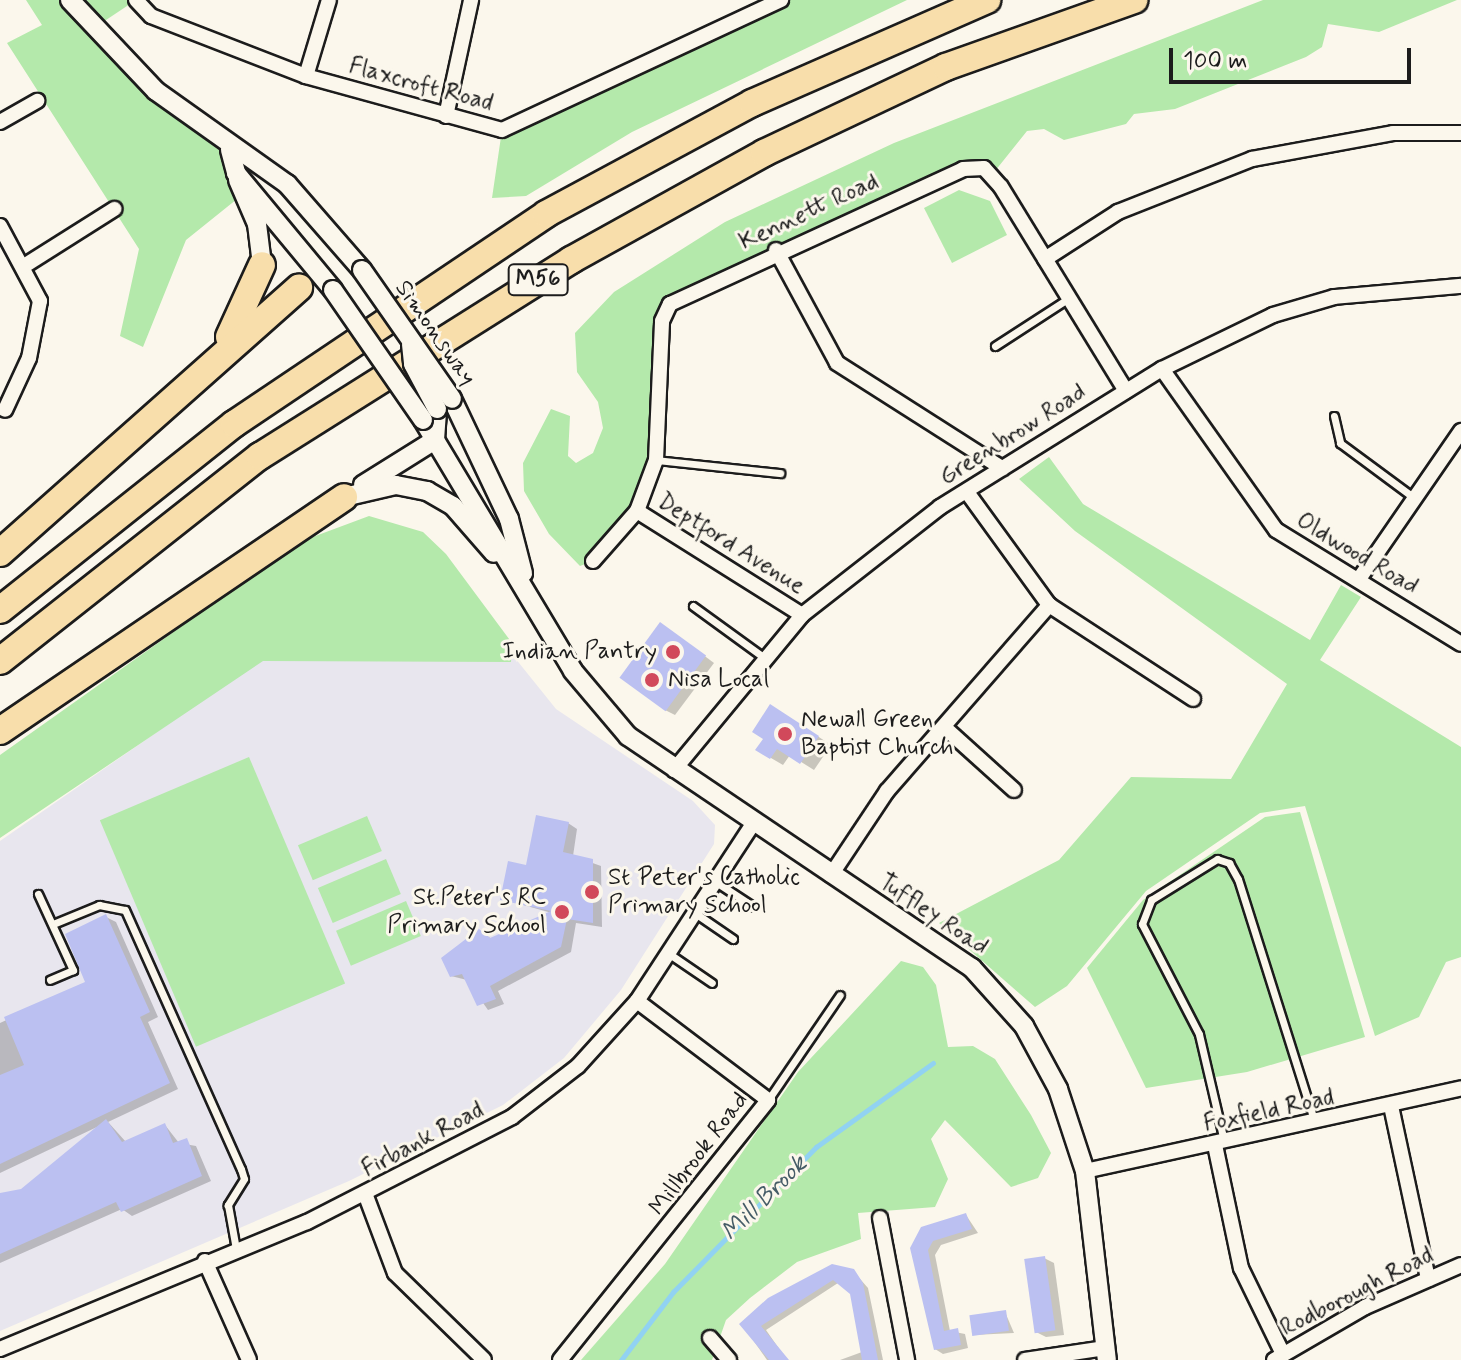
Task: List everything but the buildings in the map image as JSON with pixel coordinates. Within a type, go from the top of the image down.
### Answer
[{"type":"highway","name":"M56","points":[[0,610],[234,424],[546,214],[752,103],[987,0]]},
{"type":"highway","name":"M56","points":[[0,661],[260,456],[571,260],[764,153],[946,67],[1134,0]]},
{"type":"highway","points":[[209,361],[246,309],[262,265]]},
{"type":"highway","points":[[0,553],[209,361],[309,280]]},
{"type":"highway","points":[[0,731],[344,497]]},
{"type":"street","name":"Simonsway","points":[[70,0],[122,60],[230,150],[254,154],[362,270],[411,341],[437,409],[435,440],[597,703],[674,770],[753,824]]},
{"type":"street","name":"Flaxcroft Road","points":[[136,0],[151,16],[306,76],[502,130],[517,126],[781,0]]},
{"type":"street","points":[[306,76],[329,0]]},
{"type":"street","points":[[446,116],[471,0]]},
{"type":"street","points":[[0,122],[37,101]]},
{"type":"street","points":[[1045,259],[1118,212],[1252,159],[1393,133],[1461,133]]},
{"type":"street","name":"Simonsway","points":[[230,150],[236,173],[309,280],[333,290],[437,409],[509,519],[528,595]]},
{"type":"street","name":"Kennett Road","points":[[593,561],[637,511],[656,460],[662,321],[670,304],[776,250],[923,185],[984,168],[1045,259],[1126,391]]},
{"type":"street","points":[[236,173],[257,224],[262,265]]},
{"type":"street","points":[[24,266],[114,209]]},
{"type":"street","points":[[0,228],[24,266],[40,301],[38,327],[5,410]]},
{"type":"street","points":[[776,250],[837,363],[1002,468]]},
{"type":"street","points":[[309,280],[347,253]]},
{"type":"street","name":"Greenbrow Road","points":[[674,770],[802,615],[967,492],[1126,391],[1162,369],[1258,321],[1334,297],[1461,286]]},
{"type":"street","name":"Oldwood Road","points":[[1162,369],[1276,530],[1461,644]]},
{"type":"street","points":[[1359,579],[1461,431]]},
{"type":"street","points":[[344,497],[435,440]]},
{"type":"street","points":[[344,497],[396,485],[439,497],[528,595]]},
{"type":"street","points":[[967,492],[1049,605],[1193,699]]},
{"type":"street","name":"Deptford Avenue","points":[[637,511],[802,615]]},
{"type":"street","points":[[831,875],[887,791],[1049,605]]},
{"type":"street","points":[[944,727],[1014,790]]},
{"type":"street","name":"Tuffley Road","points":[[753,824],[972,968],[1024,1026],[1058,1089],[1085,1171],[1106,1354]]},
{"type":"street","name":"Firbank Road","points":[[0,1348],[366,1196],[512,1117],[578,1066],[637,1001],[753,824]]},
{"type":"street","name":"Millbrook Road","points":[[560,1360],[768,1100],[637,1001]]},
{"type":"street","name":"Foxfield Road","points":[[1085,1171],[1315,1125],[1461,1088]]},
{"type":"street","points":[[1391,1106],[1428,1279]]},
{"type":"street","points":[[1220,1144],[1241,1268],[1278,1357]]},
{"type":"street","points":[[366,1196],[395,1273],[484,1360]]},
{"type":"street","points":[[880,1218],[907,1360]]},
{"type":"street","points":[[205,1261],[249,1360]]},
{"type":"street","name":"Rodborough Road","points":[[1278,1357],[1461,1265]]},
{"type":"street","points":[[710,1338],[729,1360]]},
{"type":"street","points":[[0,1348],[7,1360]]},
{"type":"street","points":[[1025,1360],[1106,1354]]},
{"type":"lane","points":[[995,346],[1069,298]]},
{"type":"lane","points":[[1334,416],[1340,443],[1413,497]]},
{"type":"lane","points":[[656,460],[780,473]]},
{"type":"lane","points":[[693,606],[766,659]]},
{"type":"lane","points":[[1220,1144],[1199,1034],[1142,924],[1151,900],[1217,859],[1229,863],[1238,879],[1315,1125]]},
{"type":"lane","points":[[715,881],[754,907]]},
{"type":"lane","points":[[38,894],[73,970],[50,980]]},
{"type":"lane","points":[[53,924],[99,905],[125,910],[244,1179],[228,1205],[236,1249]]},
{"type":"lane","points":[[694,913],[733,939]]},
{"type":"lane","points":[[668,953],[712,983]]},
{"type":"lane","points":[[768,1100],[840,995]]},
{"type":"shaded area","points":[[499,638],[556,709],[693,801],[715,825],[714,844],[621,990],[564,1058],[503,1105],[349,1181],[0,1331],[0,841],[278,648]]},
{"type":"green space","points":[[26,0],[136,0],[94,28],[230,150],[242,195],[186,240],[143,347],[120,336],[139,249],[7,43],[42,25]]},
{"type":"green space","points":[[781,0],[907,0],[632,132],[526,196],[492,198],[502,130]]},
{"type":"green space","points":[[1263,0],[1457,0],[1379,32],[1328,24],[1322,47],[1306,57],[1175,109],[1134,114],[1126,124],[1064,140],[1044,129],[1027,131],[991,176],[963,169],[671,304],[662,321],[663,427],[637,511],[593,561],[580,566],[549,534],[524,491],[523,463],[551,409],[570,416],[568,456],[576,463],[593,453],[603,428],[598,402],[577,372],[575,333],[614,292],[725,222],[894,143]]},
{"type":"green space","points":[[959,190],[990,201],[1007,235],[952,263],[924,208]]},
{"type":"green space","points":[[1049,457],[1083,504],[1310,640],[1341,585],[1361,597],[1320,660],[1461,747],[1461,957],[1446,962],[1419,1017],[1375,1036],[1305,806],[1260,813],[1146,891],[1067,986],[1035,1007],[939,923],[1059,860],[1131,777],[1231,779],[1287,684],[1075,531],[1019,479]]},
{"type":"green space","points":[[369,516],[423,532],[446,554],[512,643],[511,662],[263,661],[0,838],[0,755],[302,541]]},
{"type":"green space","points":[[249,757],[345,983],[196,1047],[100,820]]},
{"type":"green space","points":[[1300,812],[1365,1037],[1247,1072],[1146,1088],[1087,968],[1143,900],[1265,817]]},
{"type":"green space","points":[[367,816],[382,851],[313,880],[298,845]]},
{"type":"green space","points":[[386,859],[401,894],[333,923],[318,888]]},
{"type":"green space","points":[[406,901],[421,936],[351,966],[336,931]]},
{"type":"green space","points":[[901,961],[923,967],[936,985],[948,1047],[973,1046],[995,1059],[1031,1115],[1051,1153],[1038,1178],[1011,1187],[945,1120],[931,1139],[948,1179],[935,1207],[858,1213],[861,1239],[797,1262],[750,1298],[726,1320],[712,1360],[581,1360],[665,1264],[798,1072]]},
{"type":"waterway","name":"Mill Brook","points":[[621,1360],[673,1292],[816,1147],[933,1063]]},
{"type":"place","name":"Indian Pantry","points":[[673,652]]},
{"type":"place","name":"Nisa Local","points":[[652,680]]},
{"type":"place","name":"Newall Green Baptist Church","points":[[785,734]]},
{"type":"place","name":"St Peter's Catholic Primary School","points":[[592,892]]},
{"type":"place","name":"St.Peter's RC Primary School","points":[[562,912]]}]
